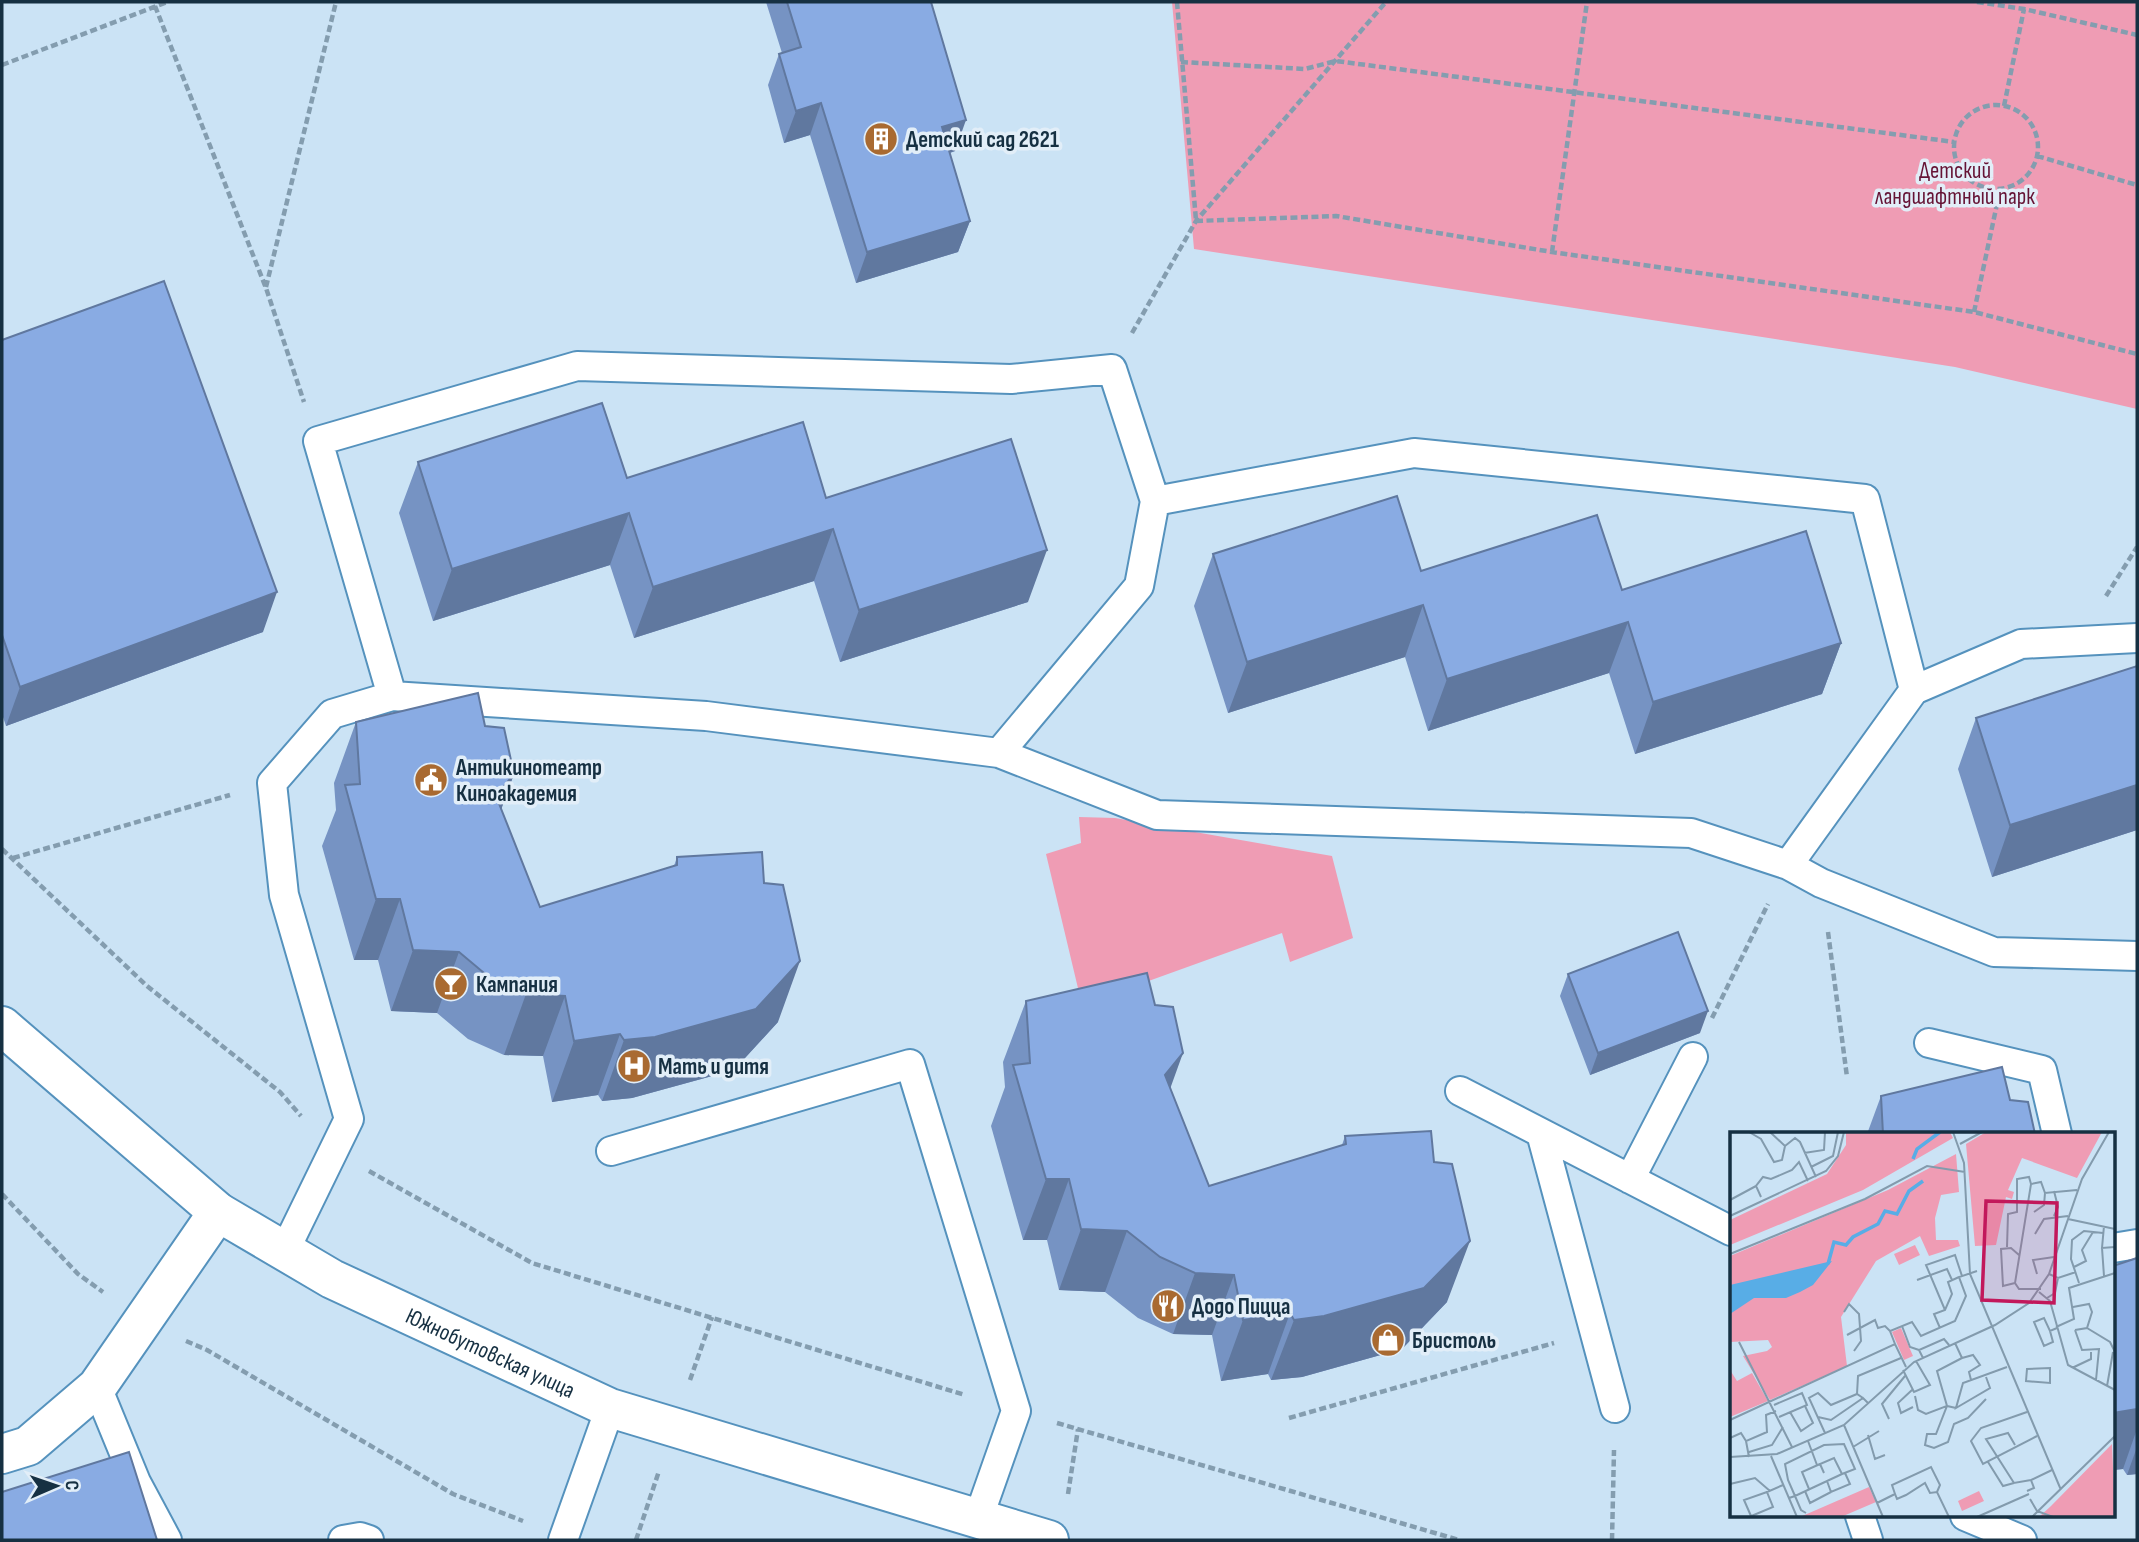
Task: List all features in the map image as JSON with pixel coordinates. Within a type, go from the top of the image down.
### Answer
[{"type":"street","name":"Южнобутовская улица","points":[[2,1026],[218,1212],[332,1279],[610,1408],[1049,1540]]},
{"type":"street","points":[[2,1454],[27,1446],[97,1387],[218,1212]]},
{"type":"lane","points":[[392,696],[318,441],[577,366],[1011,379],[1112,369],[1155,501],[1139,586],[999,753]]},
{"type":"lane","points":[[1155,501],[1414,453],[1865,499],[1914,690]]},
{"type":"lane","points":[[1788,864],[1914,690],[2021,644],[2137,638]]},
{"type":"lane","points":[[284,1252],[349,1119],[284,895],[272,783],[332,714],[392,696],[706,716],[999,753],[1157,815],[1691,833],[1788,864],[1822,883],[1994,952],[2137,956]]},
{"type":"lane","points":[[1929,1044],[2042,1070],[2057,1132]]},
{"type":"lane","points":[[1630,1179],[1693,1057]]},
{"type":"lane","points":[[611,1151],[910,1064],[1016,1411],[978,1519]]},
{"type":"lane","points":[[1460,1091],[1730,1230]]},
{"type":"lane","points":[[1541,1133],[1615,1408]]},
{"type":"lane","points":[[2114,1248],[2137,1244]]},
{"type":"lane","points":[[97,1387],[136,1482],[167,1540]]},
{"type":"lane","points":[[563,1538],[610,1408]]},
{"type":"lane","points":[[1861,1518],[1868,1540]]},
{"type":"lane","points":[[1970,1518],[2022,1540]]},
{"type":"lane","points":[[343,1540],[359,1537],[369,1540]]},
{"type":"path","points":[[2,65],[167,2]]},
{"type":"path","points":[[266,288],[337,2]]},
{"type":"path","points":[[1177,2],[1196,221]]},
{"type":"path","points":[[1112,369],[1196,221],[1386,2]]},
{"type":"path","points":[[1552,252],[1587,2]]},
{"type":"path","points":[[1977,2],[2024,9],[2137,35]]},
{"type":"path","points":[[155,6],[266,288],[318,441]]},
{"type":"path","points":[[2004,106],[2024,9]]},
{"type":"path","points":[[1181,61],[1305,69],[1336,61],[1954,142]]},
{"type":"path","points":[[1988,106],[2004,106],[2020,113],[2032,124],[2038,140],[2038,156],[2024,179],[2013,186],[2000,190],[1985,188],[1971,182],[1961,171],[1955,157],[1954,142],[1960,126],[1972,113],[1988,106]]},
{"type":"path","points":[[2038,156],[2137,185]]},
{"type":"path","points":[[1974,312],[2000,190]]},
{"type":"path","points":[[1196,221],[1336,216],[1552,252],[1974,312],[2137,354]]},
{"type":"path","points":[[13,859],[272,783]]},
{"type":"path","points":[[2,849],[147,986],[279,1092],[333,1151],[532,1262],[1016,1411],[1459,1540]]},
{"type":"path","points":[[1693,1057],[1788,864]]},
{"type":"path","points":[[1822,883],[1847,1077]]},
{"type":"path","points":[[2,1194],[78,1274],[144,1322],[207,1350],[453,1494],[563,1538]]},
{"type":"path","points":[[1289,1418],[1594,1331]]},
{"type":"path","points":[[1612,1540],[1615,1408]]},
{"type":"path","points":[[1066,1503],[1078,1429]]},
{"type":"green space","name":"Детский ландшафтный парк","points":[[1172,2],[2137,2],[2137,409],[1955,367],[1194,249]]},
{"type":"green space","points":[[1079,817],[1115,818],[1332,856],[1353,938],[1290,962],[1282,933],[1082,1005],[1046,854],[1081,843]]},
{"type":"building","name":"Детский сад 2621","points":[[787,2],[931,2],[966,120],[942,127],[970,221],[867,252],[821,103],[796,111],[779,54],[801,47]]},
{"type":"building","points":[[164,281],[277,592],[20,687],[2,635],[2,340]]},
{"type":"building","points":[[602,403],[627,478],[803,422],[826,498],[1011,439],[1047,550],[859,610],[833,529],[653,587],[629,513],[452,569],[418,462]]},
{"type":"building","points":[[1397,496],[1421,571],[1597,515],[1622,590],[1806,531],[1841,643],[1653,702],[1628,622],[1447,679],[1423,605],[1247,662],[1213,554]]},
{"type":"building","points":[[2137,666],[2137,785],[2010,825],[1976,718]]},
{"type":"building","points":[[478,693],[485,726],[504,728],[514,774],[496,796],[540,907],[677,865],[677,857],[762,852],[764,883],[783,885],[800,961],[756,1009],[655,1037],[624,1040],[620,1034],[574,1041],[565,996],[526,994],[490,978],[459,952],[413,950],[400,899],[376,899],[345,785],[360,784],[356,722]]},
{"type":"building","points":[[1678,932],[1708,1011],[1598,1053],[1568,974]]},
{"type":"building","points":[[1147,973],[1155,1005],[1173,1007],[1183,1053],[1165,1075],[1209,1186],[1346,1144],[1345,1136],[1431,1131],[1434,1162],[1452,1164],[1470,1241],[1424,1288],[1324,1316],[1294,1320],[1290,1313],[1243,1320],[1234,1275],[1195,1273],[1160,1257],[1127,1231],[1081,1229],[1069,1179],[1046,1179],[1013,1065],[1030,1063],[1026,1001]]},
{"type":"building","points":[[2002,1067],[2010,1100],[2028,1102],[2035,1132],[1883,1132],[1881,1096]]},
{"type":"building","points":[[2137,1258],[2137,1409],[2114,1413],[2114,1266]]},
{"type":"building","points":[[129,1452],[157,1540],[2,1540],[2,1492]]},
{"type":"place","name":"Детский сад 2621","points":[[881,139]]},
{"type":"place","name":"Антикинотеатр Киноакадемия","points":[[431,780]]},
{"type":"place","name":"Кампания","points":[[451,984]]},
{"type":"place","name":"Мать и дитя","points":[[634,1066]]},
{"type":"place","name":"Додо Пицца","points":[[1168,1306]]},
{"type":"place","name":"Бристоль","points":[[1388,1340]]}]
